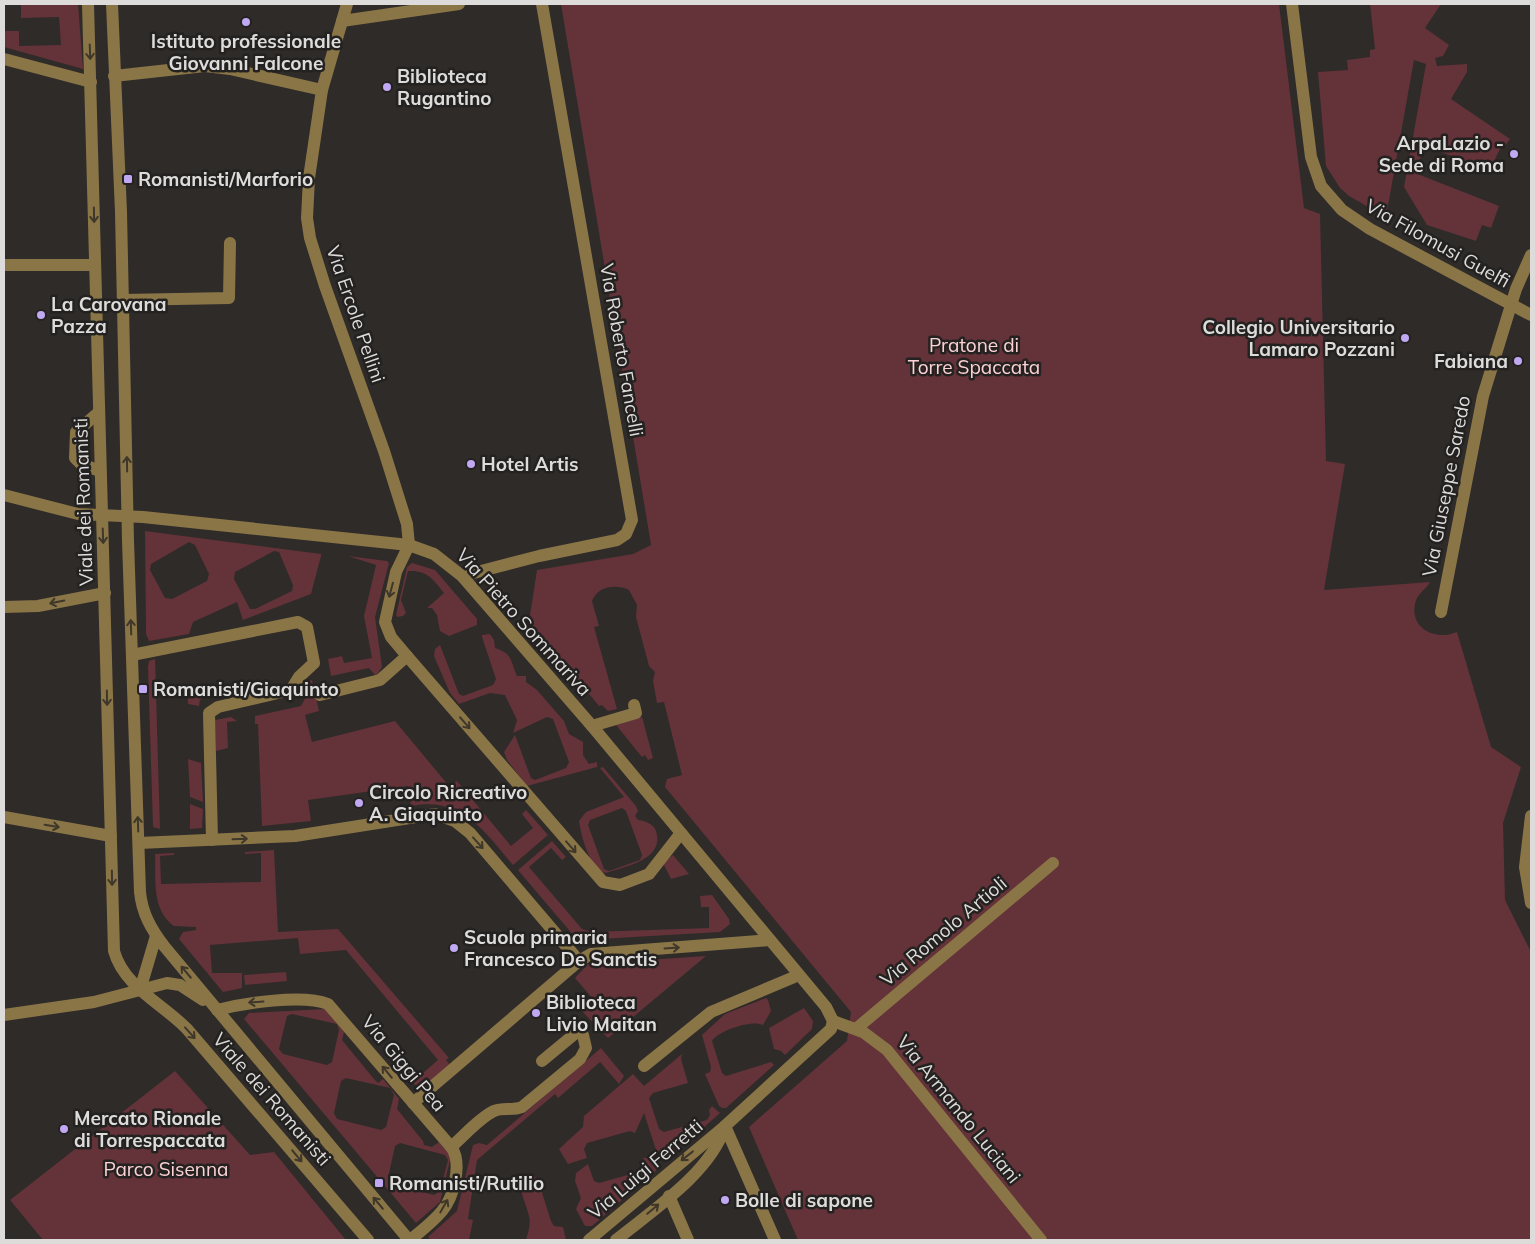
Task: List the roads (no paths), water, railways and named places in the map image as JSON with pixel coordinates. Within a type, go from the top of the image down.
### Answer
[{"type":"street","name":"Viale dei Romanisti","points":[[88,4],[114,951],[124,970],[140,990],[166,1009],[187,1029],[368,1240]]},
{"type":"street","name":"Viale dei Romanisti","points":[[112,4],[122,212],[132,655],[142,903],[146,918],[156,936],[410,1240]]},
{"type":"street","name":"Via Ercole Pellini","points":[[347,4],[322,90],[306,207],[310,238],[400,499],[407,524],[409,545]]},
{"type":"street","points":[[342,21],[459,4]]},
{"type":"street","name":"Via Roberto Fancelli","points":[[462,576],[539,556],[617,540],[626,534],[632,520],[542,4]]},
{"type":"street","name":"Via Filomusi Guelfi","points":[[1292,4],[1313,165],[1321,186],[1330,199],[1342,210],[1370,229],[1531,315]]},
{"type":"street","points":[[4,59],[91,82]]},
{"type":"street","points":[[114,76],[181,67],[205,66],[230,69],[322,90]]},
{"type":"street","points":[[123,300],[229,298],[230,243]]},
{"type":"street","name":"Via Giuseppe Saredo","points":[[1440,612],[1476,425],[1489,373],[1519,281],[1531,255]]},
{"type":"street","points":[[4,265],[95,264]]},
{"type":"street","points":[[99,412],[76,432],[75,458],[81,464],[100,471]]},
{"type":"street","name":"Via Pietro Sommariva","points":[[4,495],[78,514],[128,516],[409,545],[434,554],[462,576],[592,726],[826,1006],[833,1020]]},
{"type":"street","points":[[409,545],[396,572],[385,619],[389,633],[603,882],[620,885],[649,874],[681,833]]},
{"type":"street","points":[[4,607],[38,606],[105,593]]},
{"type":"street","points":[[132,655],[298,622],[307,627],[314,663],[299,678],[291,690],[218,707],[209,713],[212,840]]},
{"type":"street","points":[[320,695],[380,680],[407,656]]},
{"type":"street","points":[[592,726],[636,713],[634,705]]},
{"type":"street","points":[[139,843],[295,836],[428,815],[444,816],[461,825],[481,845],[579,960]]},
{"type":"street","points":[[4,816],[111,836]]},
{"type":"street","points":[[1531,816],[1525,867],[1531,903]]},
{"type":"street","name":"Via Romolo Artioli","points":[[857,1028],[1053,863]]},
{"type":"street","points":[[4,1015],[75,1005],[140,990],[156,936]]},
{"type":"street","points":[[413,1103],[579,960],[591,954],[770,940]]},
{"type":"street","points":[[644,1066],[690,1027],[716,1009],[799,976]]},
{"type":"street","name":"Viale dei Romanisti","points":[[140,990],[163,983],[175,984],[217,1010]]},
{"type":"street","name":"Via Giggi Pea","points":[[217,1010],[254,1002],[309,1001],[328,1004],[451,1147],[458,1163],[447,1203],[439,1215],[410,1240]]},
{"type":"street","name":"Via Armando Luciani","points":[[833,1020],[857,1028],[872,1036],[890,1053],[1041,1240]]},
{"type":"street","name":"Via Luigi Ferretti","points":[[589,1240],[725,1126],[831,1029],[833,1020]]},
{"type":"street","points":[[451,1147],[490,1114],[499,1110],[515,1110],[522,1107],[576,1063],[583,1056],[586,1048],[583,1035],[577,1032],[542,1061]]},
{"type":"street","points":[[725,1126],[776,1240]]},
{"type":"street","name":"Via Luigi Ferretti","points":[[616,1240],[706,1163],[719,1144],[725,1126]]},
{"type":"street","points":[[669,1196],[688,1240]]},
{"type":"place","name":"Istituto professionale Giovanni Falcone","points":[[246,22]]},
{"type":"place","name":"Biblioteca Rugantino","points":[[387,87]]},
{"type":"place","name":"ArpaLazio - Sede di Roma","points":[[1514,154]]},
{"type":"place","name":"Romanisti/Marforio","points":[[128,179]]},
{"type":"place","name":"La Carovana Pazza","points":[[41,315]]},
{"type":"place","name":"Collegio Universitario Lamaro Pozzani","points":[[1405,338]]},
{"type":"place","name":"Fabiana","points":[[1518,361]]},
{"type":"place","name":"Hotel Artis","points":[[471,464]]},
{"type":"place","name":"Romanisti/Giaquinto","points":[[143,689]]},
{"type":"place","name":"Circolo Ricreativo A. Giaquinto","points":[[359,803]]},
{"type":"place","name":"Scuola primaria Francesco De Sanctis","points":[[454,948]]},
{"type":"place","name":"Biblioteca Livio Maitan","points":[[536,1013]]},
{"type":"place","name":"Mercato Rionale di Torrespaccata","points":[[64,1129]]},
{"type":"place","name":"Romanisti/Rutilio","points":[[379,1183]]},
{"type":"place","name":"Bolle di sapone","points":[[725,1200]]},
{"type":"park label","name":"Pratone di Torre Spaccata","points":[[974,356]]},
{"type":"park label","name":"Parco Sisenna","points":[[166,1169]]}]
